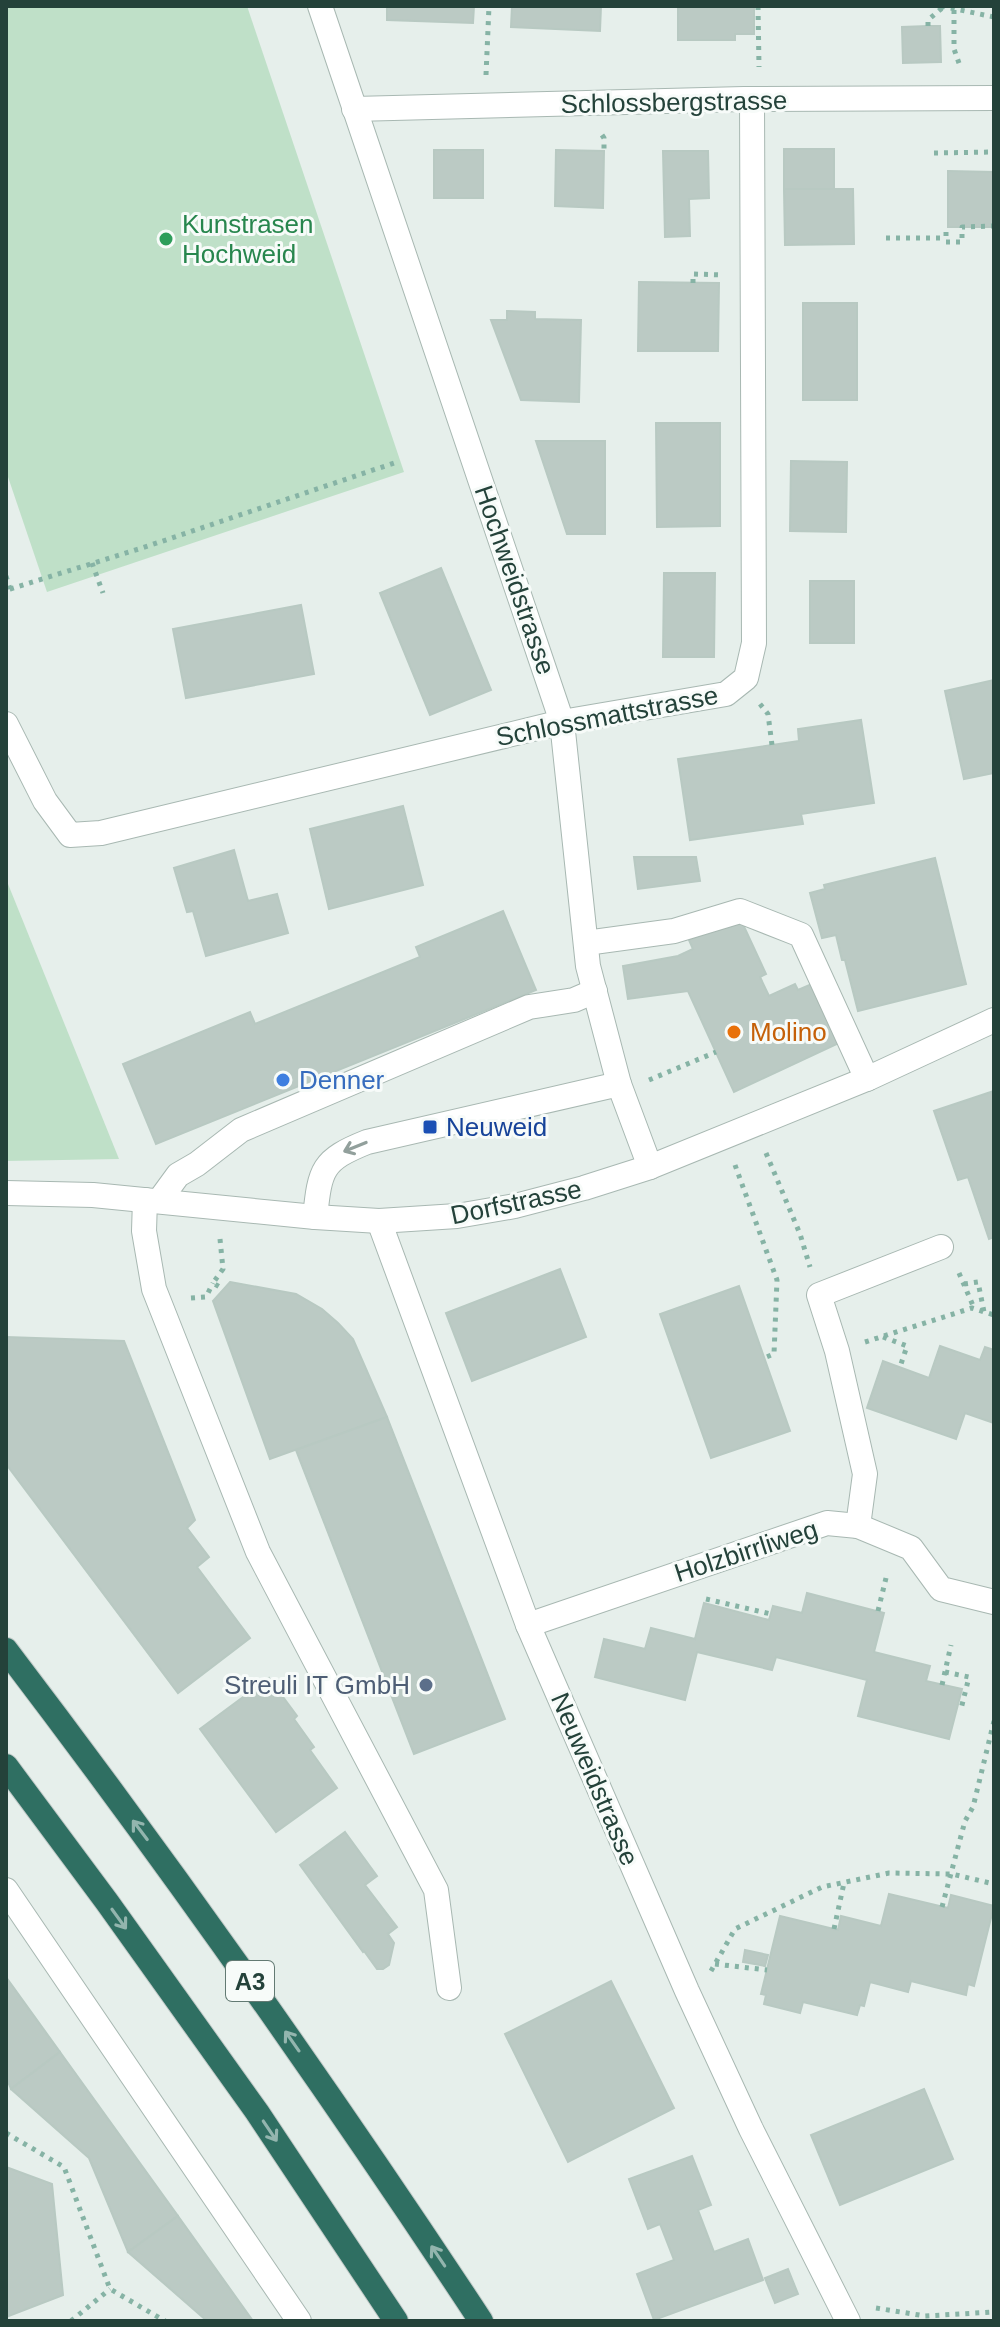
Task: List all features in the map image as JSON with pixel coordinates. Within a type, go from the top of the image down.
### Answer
[{"type":"highway","name":"A3","points":[[6,1650],[265,2003],[481,2321]]},
{"type":"highway","points":[[6,1766],[257,2112],[396,2321]]},
{"type":"street","name":"Hochweidstrasse","points":[[320,6],[562,722],[588,966],[619,1084],[650,1167]]},
{"type":"street","name":"Schlossbergstrasse","points":[[354,109],[752,99],[994,98]]},
{"type":"street","name":"Schlossmattstrasse","points":[[6,724],[45,801],[70,835],[101,833],[562,722],[726,694],[746,678],[754,643],[752,99]]},
{"type":"street","points":[[586,943],[674,931],[740,911],[801,935],[867,1079]]},
{"type":"street","points":[[449,1988],[436,1890],[258,1552],[154,1289],[144,1231],[152,1201],[178,1175],[241,1130],[529,1007],[574,1000],[595,991]]},
{"type":"street","name":"Dorfstrasse","points":[[6,1193],[48,1193],[379,1221],[457,1216],[515,1206],[650,1167],[867,1079],[994,1020]]},
{"type":"street","points":[[315,1217],[323,1169],[338,1154],[367,1142],[619,1084]]},
{"type":"street","name":"Neuweidstrasse","points":[[379,1221],[528,1625],[687,1991],[751,2129],[844,2312]]},
{"type":"street","points":[[858,1526],[865,1474],[837,1351],[819,1295],[941,1247]]},
{"type":"street","name":"Holzbirrliweg","points":[[528,1625],[827,1523],[858,1526],[911,1548],[941,1589],[994,1602]]},
{"type":"street","points":[[6,1890],[299,2321]]},
{"type":"path","points":[[486,88],[489,6]]},
{"type":"path","points":[[758,6],[759,74]]},
{"type":"path","points":[[928,26],[928,20],[941,6],[994,17]]},
{"type":"path","points":[[954,10],[954,49],[957,56]]},
{"type":"path","points":[[934,153],[994,152]]},
{"type":"path","points":[[886,238],[946,235],[946,242],[962,242],[962,227],[994,226]]},
{"type":"path","points":[[693,283],[693,274],[714,275]]},
{"type":"path","points":[[6,576],[8,590],[397,462]]},
{"type":"path","points":[[92,563],[103,593]]},
{"type":"path","points":[[741,682],[768,714],[772,745]]},
{"type":"path","points":[[645,1082],[716,1052]]},
{"type":"path","points":[[754,1125],[800,1234],[819,1295]]},
{"type":"path","points":[[731,1156],[777,1280],[774,1354],[764,1358]]},
{"type":"path","points":[[220,1238],[223,1269],[213,1283],[223,1289]]},
{"type":"path","points":[[964,1284],[978,1282],[984,1312]]},
{"type":"path","points":[[837,1351],[972,1308],[994,1315]]},
{"type":"path","points":[[882,1337],[907,1346],[900,1367]]},
{"type":"path","points":[[878,1611],[886,1578]]},
{"type":"path","points":[[694,1596],[771,1614]]},
{"type":"path","points":[[942,1685],[951,1645]]},
{"type":"path","points":[[945,1672],[969,1677],[961,1709]]},
{"type":"path","points":[[942,1907],[965,1821],[973,1807],[994,1721]]},
{"type":"path","points":[[687,1991],[705,1982],[735,1929],[822,1887],[889,1873],[952,1874],[994,1884]]},
{"type":"path","points":[[834,1929],[844,1883]]},
{"type":"path","points":[[715,1964],[767,1970]]},
{"type":"path","points":[[6,2133],[64,2167],[110,2289],[165,2321]]},
{"type":"path","points":[[71,2321],[110,2289]]},
{"type":"path","points":[[844,2312],[920,2315],[994,2312]]},
{"type":"path","points":[[916,2321],[920,2315]]},
{"type":"green space","name":"Kunstrasen Hochweid","points":[[6,6],[247,6],[404,472],[47,592],[6,471]]},
{"type":"green space","points":[[6,879],[119,1159],[6,1161]]},
{"type":"building","points":[[387,6],[474,6],[473,23],[387,20]]},
{"type":"building","points":[[512,6],[601,6],[600,31],[511,27]]},
{"type":"building","points":[[678,6],[754,6],[754,34],[735,34],[735,40],[678,40]]},
{"type":"building","points":[[940,26],[941,62],[903,63],[902,27]]},
{"type":"building","points":[[784,149],[834,149],[834,189],[784,189]]},
{"type":"building","points":[[434,150],[483,150],[483,198],[434,198]]},
{"type":"building","points":[[556,150],[604,151],[603,208],[555,206]]},
{"type":"building","points":[[663,151],[708,151],[709,198],[689,199],[690,236],[665,237]]},
{"type":"building","points":[[948,171],[994,172],[994,227],[948,227]]},
{"type":"building","points":[[784,189],[853,189],[854,244],[785,245]]},
{"type":"building","points":[[639,282],[719,283],[718,351],[638,351]]},
{"type":"building","points":[[803,303],[857,303],[857,400],[803,400]]},
{"type":"building","points":[[507,311],[535,312],[535,319],[581,320],[579,402],[521,400],[491,320],[507,320]]},
{"type":"building","points":[[656,423],[720,423],[720,526],[657,527]]},
{"type":"building","points":[[536,441],[605,441],[605,534],[567,534]]},
{"type":"building","points":[[791,461],[847,462],[846,532],[790,531]]},
{"type":"building","points":[[441,568],[491,690],[430,715],[380,593]]},
{"type":"building","points":[[664,573],[715,573],[714,657],[663,657]]},
{"type":"building","points":[[810,581],[854,581],[854,643],[810,643]]},
{"type":"building","points":[[301,605],[314,674],[186,698],[173,629]]},
{"type":"building","points":[[994,680],[994,773],[964,779],[945,691]]},
{"type":"building","points":[[861,720],[874,803],[801,814],[803,824],[690,840],[678,759],[799,741],[798,729]]},
{"type":"building","points":[[403,806],[423,885],[329,909],[310,829]]},
{"type":"building","points":[[234,850],[248,901],[277,894],[288,933],[206,956],[193,911],[187,912],[174,868]]},
{"type":"building","points":[[634,857],[696,857],[700,881],[638,889]]},
{"type":"building","points":[[935,858],[966,984],[858,1011],[836,935],[822,938],[810,893],[825,889],[824,885]]},
{"type":"building","points":[[503,911],[536,990],[156,1144],[123,1064],[250,1012],[255,1024],[420,957],[416,947]]},
{"type":"building","points":[[740,918],[766,974],[760,977],[769,996],[795,984],[798,990],[814,983],[841,1042],[734,1092],[688,991],[628,999],[623,966],[678,956],[693,949],[689,940]]},
{"type":"building","points":[[994,1091],[994,1237],[989,1239],[968,1177],[958,1180],[934,1111]]},
{"type":"building","points":[[560,1269],[586,1337],[472,1381],[446,1313]]},
{"type":"building","points":[[230,1282],[296,1294],[322,1309],[353,1339],[387,1417],[270,1459],[213,1301]]},
{"type":"building","points":[[739,1286],[790,1431],[711,1458],[660,1314]]},
{"type":"building","points":[[6,1337],[124,1341],[195,1520],[187,1528],[209,1557],[197,1567],[250,1638],[178,1693],[6,1464]]},
{"type":"building","points":[[940,1346],[980,1360],[985,1347],[994,1350],[994,1423],[965,1413],[956,1439],[867,1408],[883,1361],[929,1378]]},
{"type":"building","points":[[387,1417],[505,1719],[414,1754],[296,1450]]},
{"type":"building","points":[[807,1593],[884,1613],[874,1652],[930,1666],[926,1681],[962,1689],[949,1739],[858,1716],[867,1680],[776,1657],[772,1670],[697,1652],[685,1700],[595,1677],[604,1639],[645,1649],[651,1628],[695,1639],[704,1603],[769,1620],[773,1606],[802,1613]]},
{"type":"building","points":[[269,1678],[297,1716],[294,1719],[314,1747],[310,1750],[337,1788],[276,1832],[200,1729]]},
{"type":"building","points":[[345,1832],[377,1876],[365,1885],[397,1927],[388,1934],[394,1943],[389,1965],[383,1969],[377,1969],[363,1952],[300,1865]]},
{"type":"building","points":[[889,1894],[948,1908],[951,1895],[994,1906],[974,1986],[968,1984],[966,1995],[911,1981],[908,1992],[870,1982],[864,2006],[860,2005],[857,2015],[803,2002],[800,2013],[764,2004],[766,1995],[761,1994],[780,1916],[838,1930],[841,1916],[881,1926]]},
{"type":"building","points":[[745,1950],[768,1955],[765,1966],[743,1962]]},
{"type":"building","points":[[6,1977],[60,2052],[11,2089],[6,2077]]},
{"type":"building","points":[[611,1981],[674,2108],[568,2162],[505,2034]]},
{"type":"building","points":[[60,2052],[178,2216],[128,2252],[89,2158],[11,2089]]},
{"type":"building","points":[[924,2089],[953,2159],[840,2205],[811,2135]]},
{"type":"building","points":[[692,2156],[711,2205],[698,2210],[714,2252],[748,2239],[763,2280],[654,2320],[637,2274],[674,2260],[660,2224],[648,2229],[629,2179]]},
{"type":"building","points":[[6,2167],[52,2184],[63,2295],[6,2317]]},
{"type":"building","points":[[178,2216],[253,2321],[207,2321],[128,2252]]},
{"type":"building","points":[[788,2269],[798,2294],[775,2303],[765,2278]]},
{"type":"place","name":"Kunstrasen Hochweid","points":[[166,239]]},
{"type":"place","name":"Molino","points":[[734,1032]]},
{"type":"place","name":"Denner","points":[[283,1080]]},
{"type":"place","name":"Neuweid","points":[[430,1127]]},
{"type":"place","name":"Streuli IT GmbH","points":[[426,1685]]}]
